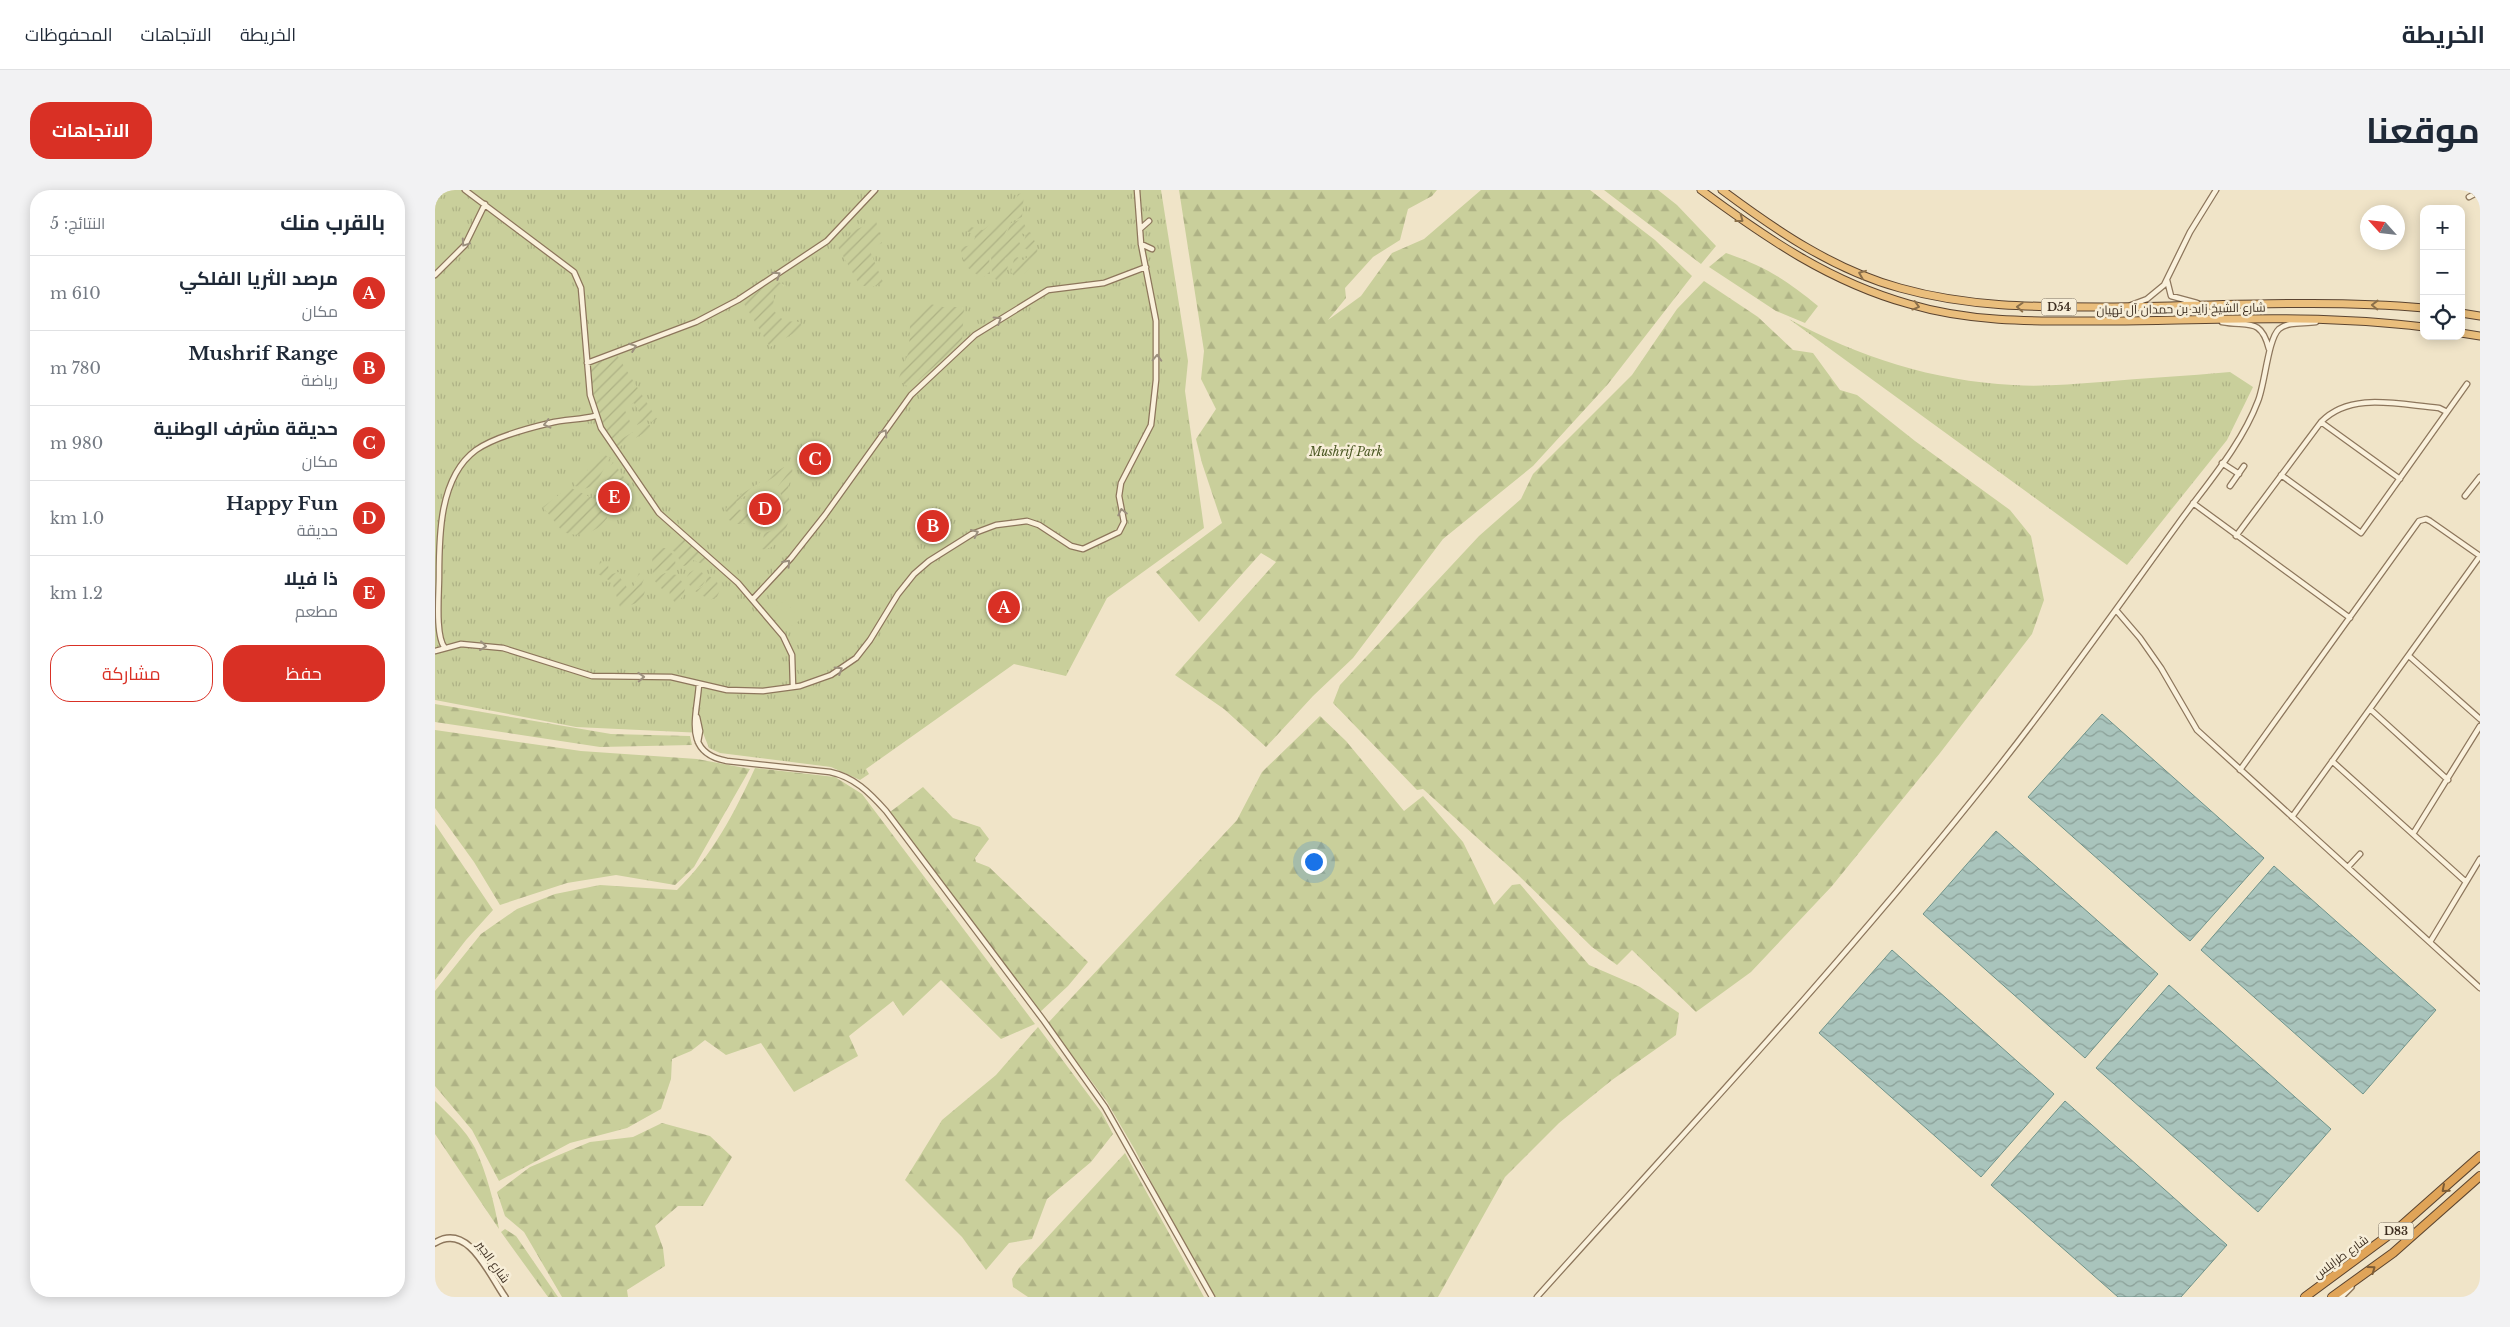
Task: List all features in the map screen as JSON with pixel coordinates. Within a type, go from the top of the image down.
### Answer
[{"type":"highway","name":"شارع الشيخ زايد بن حمدان آل نهيان","points":[[1701,190],[1769,239],[1808,263],[1860,288],[1926,309],[1972,318],[2026,321],[2322,319],[2420,327]]},
{"type":"highway","name":"شارع الشيخ زايد بن حمدان آل نهيان","points":[[1722,190],[1800,244],[1847,268],[1900,288],[1959,301],[2006,306],[2370,305],[2420,308]]},
{"type":"highway","points":[[2465,314],[2480,316]]},
{"type":"highway","points":[[2465,334],[2480,336]]},
{"type":"highway","name":"شارع طرابلس","points":[[2305,1297],[2401,1226],[2480,1156]]},
{"type":"highway","name":"D83","points":[[2332,1297],[2393,1253],[2480,1176]]},
{"type":"street","points":[[465,190],[574,272],[581,288],[587,364],[595,416],[607,439],[657,510],[731,575],[787,642],[792,661],[793,687]]},
{"type":"street","points":[[587,364],[696,322],[739,300],[827,241],[875,190]]},
{"type":"street","points":[[435,651],[465,644],[503,648],[592,676],[671,677],[699,684],[745,691],[793,687],[825,678],[850,663],[870,640],[903,587],[914,574],[929,561],[972,534],[996,525],[1027,521],[1039,525],[1071,546],[1083,549],[1092,547],[1121,529],[1124,522],[1119,496],[1121,483],[1148,434],[1155,407],[1157,332],[1153,299],[1141,244],[1137,190]]},
{"type":"street","points":[[2125,306],[2154,296],[2167,279],[2186,238],[2216,190]]},
{"type":"street","points":[[2469,197],[2480,191]]},
{"type":"street","points":[[435,275],[465,245],[485,204]]},
{"type":"street","points":[[1140,229],[1149,221]]},
{"type":"street","points":[[1141,244],[1152,249]]},
{"type":"street","points":[[753,599],[791,558],[825,515],[911,395],[975,336],[1048,290],[1104,283],[1146,266]]},
{"type":"street","points":[[2167,279],[2168,293],[2174,299],[2205,306]]},
{"type":"street","points":[[1537,1297],[1766,1042],[1901,886],[1989,780],[2116,610],[2245,430],[2257,404],[2265,379],[2269,349],[2274,335],[2283,326],[2322,319]]},
{"type":"street","points":[[2216,320],[2258,327],[2264,333],[2269,349]]},
{"type":"street","points":[[2281,476],[2360,533],[2467,384]]},
{"type":"street","points":[[2236,536],[2321,422],[2340,408],[2357,403],[2439,408],[2447,412]]},
{"type":"street","points":[[445,648],[442,644],[439,616],[440,532],[447,496],[462,465],[469,455],[485,445],[547,423],[595,416]]},
{"type":"street","points":[[2321,422],[2400,479]]},
{"type":"street","points":[[2222,463],[2239,474]]},
{"type":"street","points":[[2230,486],[2244,466]]},
{"type":"street","points":[[2465,496],[2480,477]]},
{"type":"street","points":[[2193,504],[2350,618]]},
{"type":"street","points":[[2240,770],[2416,524],[2422,519],[2429,521],[2480,556],[2291,817]]},
{"type":"street","points":[[2116,610],[2140,638],[2161,668],[2194,727],[2480,988]]},
{"type":"street","points":[[2409,656],[2480,718]]},
{"type":"street","points":[[699,684],[697,717],[694,730],[698,742],[708,753],[720,760],[843,775],[855,781],[873,797],[1038,1013],[1101,1101],[1212,1297]]},
{"type":"street","points":[[2370,709],[2449,780]]},
{"type":"street","points":[[2413,834],[2449,780],[2480,726]]},
{"type":"street","points":[[2332,761],[2466,882]]},
{"type":"street","points":[[2348,867],[2360,854]]},
{"type":"street","points":[[2430,942],[2480,859]]},
{"type":"street","name":"شارع الجير","points":[[435,1243],[451,1237],[466,1242],[503,1296]]},
{"type":"street","points":[[2341,1297],[2356,1280]]},
{"type":"green space","points":[[435,190],[1161,190],[1188,361],[1185,391],[1204,528],[1107,598],[1066,676],[1014,664],[866,769],[869,774],[860,780],[831,767],[720,753],[709,748],[703,733],[576,727],[435,700]]},
{"type":"green space","name":"Mushrif Park","points":[[1179,190],[1437,190],[1432,196],[1408,209],[1400,240],[1373,257],[1345,288],[1346,298],[1328,320],[1361,296],[1392,253],[1424,239],[1481,190],[1590,190],[1655,240],[1692,276],[1608,384],[1533,466],[1443,539],[1353,658],[1313,696],[1266,747],[1224,709],[1175,675],[1276,562],[1261,553],[1199,622],[1156,572],[1222,523],[1196,439],[1216,409],[1201,379],[1204,351]]},
{"type":"green space","points":[[1604,190],[1658,190],[1677,205],[1716,246],[1701,264]]},
{"type":"green space","points":[[1024,193],[1022,217],[1011,222],[999,245],[989,254],[990,274],[986,274],[984,277],[974,273],[964,262],[961,247],[973,245],[975,237],[964,230],[971,227],[983,230],[1013,207],[1018,194]]},
{"type":"green space","points":[[1022,219],[1037,246],[1034,263],[1016,279],[1011,272],[1014,259],[1017,257],[1023,260],[1028,257],[1028,250],[1022,247],[1026,235],[1021,233],[1017,237],[1021,246],[1016,250],[1016,256],[1005,258],[1005,263],[1008,265],[1005,280],[997,281],[992,275],[991,255],[1001,246],[1011,223]]},
{"type":"green space","points":[[876,221],[882,243],[872,247],[870,251],[883,282],[875,286],[864,286],[859,284],[838,247],[855,230]]},
{"type":"green space","points":[[1726,253],[1752,263],[1775,275],[1818,306],[1805,323],[1776,311],[1709,267]]},
{"type":"green space","points":[[774,280],[787,286],[774,295],[773,310],[784,321],[800,322],[803,328],[770,347],[743,302]]},
{"type":"green space","points":[[1704,281],[1758,317],[1793,350],[1813,353],[1840,390],[1857,395],[1915,441],[2010,510],[2031,536],[2044,600],[2032,634],[1940,753],[1832,886],[1751,972],[1696,1012],[1632,950],[1617,965],[1592,947],[1514,871],[1423,789],[1417,790],[1333,703],[1340,685],[1479,536],[1521,499],[1533,474],[1632,375],[1677,309]]},
{"type":"green space","points":[[926,303],[943,307],[964,307],[962,342],[910,388],[898,380],[909,351],[910,325]]},
{"type":"green space","points":[[1789,319],[1815,333],[1869,356],[1926,372],[1984,383],[2046,385],[2230,372],[2253,387],[2227,440],[2127,565]]},
{"type":"green space","points":[[617,355],[657,419],[652,422],[646,420],[637,425],[638,421],[643,418],[634,403],[624,408],[627,415],[625,417],[628,416],[631,425],[619,432],[620,435],[612,439],[601,425],[595,407],[592,397],[590,369],[594,364]]},
{"type":"green space","points":[[646,424],[650,425],[650,430],[617,448],[615,443]]},
{"type":"green space","points":[[600,452],[610,458],[595,485],[584,489],[575,485],[574,482],[584,475]]},
{"type":"green space","points":[[613,462],[631,487],[629,490],[623,487],[619,493],[613,490],[608,497],[597,490]]},
{"type":"green space","points":[[784,467],[789,469],[785,474],[780,473],[736,502],[738,509],[748,512],[750,523],[737,524],[729,520],[726,509],[731,501]]},
{"type":"green space","points":[[792,468],[788,491],[791,511],[788,523],[778,542],[768,549],[762,549],[764,533],[774,530],[781,525],[786,515],[778,486]]},
{"type":"green space","points":[[569,487],[594,499],[607,510],[607,518],[593,531],[581,535],[568,534],[562,531],[543,507]]},
{"type":"green space","points":[[930,509],[945,539],[937,543],[921,514]]},
{"type":"green space","points":[[680,536],[701,554],[699,556],[702,559],[705,556],[707,559],[702,564],[694,560],[688,565],[683,566],[675,552],[668,548]]},
{"type":"green space","points":[[661,548],[665,548],[674,555],[676,566],[673,570],[663,571],[653,576],[652,555]]},
{"type":"green space","points":[[600,561],[608,565],[609,572],[612,574],[619,572],[619,576],[628,589],[633,587],[639,573],[644,579],[642,584],[645,591],[642,601],[620,607],[612,582],[598,574]]},
{"type":"green space","points":[[696,570],[702,573],[705,579],[702,585],[696,588],[690,585],[687,579],[690,573]]},
{"type":"green space","points":[[665,573],[677,575],[685,586],[684,595],[676,604],[670,596],[669,589],[662,589],[653,579]]},
{"type":"green space","points":[[708,575],[717,582],[720,590],[717,597],[710,600],[695,591],[705,585]]},
{"type":"green space","points":[[785,600],[800,620],[789,628],[774,608]]},
{"type":"green space","points":[[435,704],[611,734],[690,736],[692,745],[600,747],[435,722]]},
{"type":"green space","points":[[1320,716],[1346,741],[1404,811],[1423,796],[1463,842],[1494,905],[1512,885],[1520,884],[1589,965],[1640,987],[1679,1013],[1676,1035],[1612,1080],[1559,1123],[1505,1177],[1438,1297],[1214,1297],[1107,1102],[1048,1023],[1237,820],[1262,772]]},
{"type":"green space","points":[[435,730],[581,751],[697,759],[750,769],[694,867],[675,885],[616,875],[567,883],[500,905],[474,862],[435,808]]},
{"type":"green space","points":[[755,768],[835,777],[862,794],[1035,1024],[1001,1039],[941,980],[903,1016],[893,1001],[849,1036],[858,1056],[794,1092],[761,1043],[726,1055],[705,1040],[691,1051],[672,1059],[671,1079],[661,1109],[627,1128],[570,1143],[499,1181],[472,1130],[435,1086],[435,991],[481,934],[517,909],[555,894],[600,885],[677,890],[690,877],[722,833]]},
{"type":"green space","points":[[923,787],[953,818],[980,827],[989,839],[975,858],[976,862],[989,867],[1088,962],[1068,986],[1039,1013],[890,812]]},
{"type":"green space","points":[[435,824],[493,910],[466,940],[435,980]]},
{"type":"green space","points":[[1038,1027],[1102,1113],[1113,1134],[1091,1162],[1047,1199],[1032,1239],[1009,1243],[986,1270],[962,1237],[905,1180],[942,1120],[996,1075]]},
{"type":"green space","points":[[435,1101],[462,1129],[475,1148],[490,1188],[499,1229],[435,1134]]},
{"type":"green space","points":[[662,1123],[710,1136],[732,1157],[703,1206],[678,1206],[655,1226],[663,1248],[665,1266],[627,1290],[628,1297],[562,1297],[524,1232],[505,1216],[497,1192],[530,1167],[590,1142],[633,1137]]},
{"type":"green space","points":[[1125,1153],[1204,1297],[1028,1297],[1013,1287],[1012,1279],[1019,1268]]},
{"type":"green space","points":[[505,1229],[516,1236],[558,1297],[548,1297],[501,1232]]},
{"type":"water","points":[[2102,714],[2264,858],[2190,941],[2028,797]]},
{"type":"water","points":[[1996,831],[2158,974],[2085,1058],[1923,914]]},
{"type":"water","points":[[2274,866],[2436,1010],[2363,1094],[2201,950]]},
{"type":"water","points":[[1892,950],[2054,1094],[1981,1177],[1819,1033]]},
{"type":"water","points":[[2169,985],[2331,1129],[2258,1212],[2096,1068]]},
{"type":"water","points":[[2065,1101],[2227,1245],[2181,1297],[2118,1297],[1991,1185]]},
{"type":"place","name":"حديقة مشرف الوطنية","points":[[815,459]]},
{"type":"place","name":"ذا فيلا","points":[[614,497]]},
{"type":"place","name":"Happy Fun","points":[[765,509]]},
{"type":"place","name":"Mushrif Range","points":[[933,526]]},
{"type":"place","name":"مرصد الثريا الفلكي","points":[[1004,607]]}]
